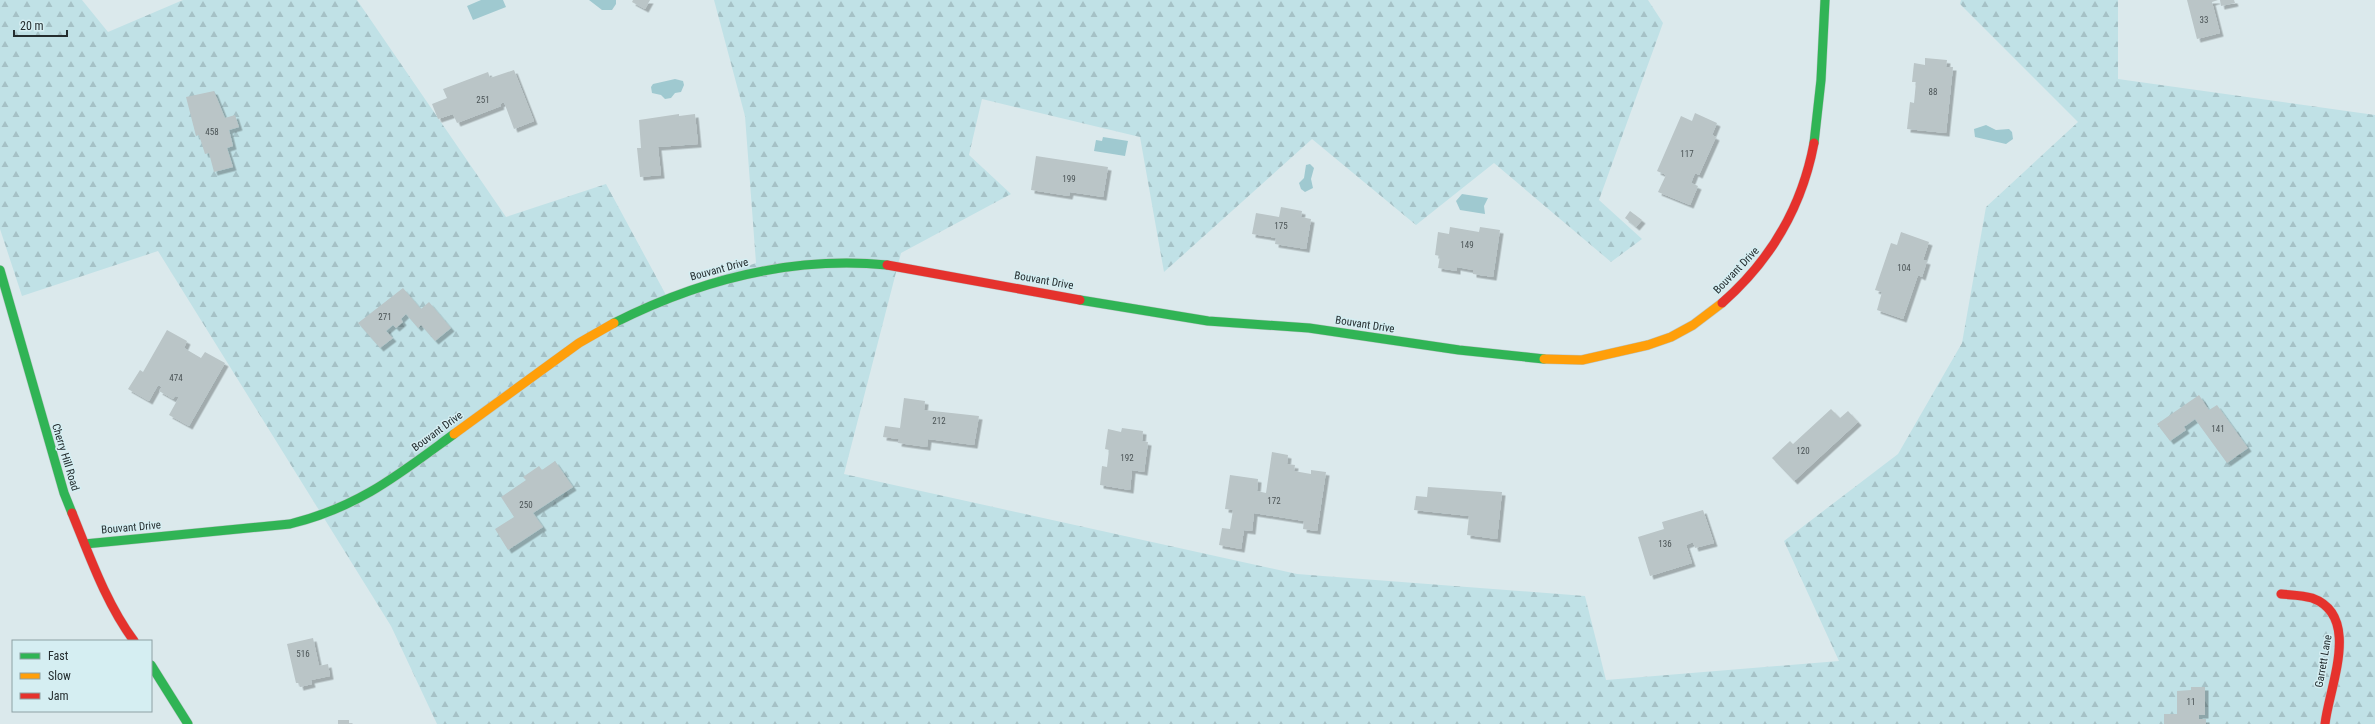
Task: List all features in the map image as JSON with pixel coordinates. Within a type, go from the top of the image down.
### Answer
[{"type":"street","name":"Bouvant Drive","points":[[85,544],[290,524],[320,517],[340,509],[377,490],[579,342],[615,321],[653,303],[700,285],[748,273],[798,266],[840,263],[889,266],[1177,317],[1242,325],[1313,328],[1444,349],[1557,360],[1583,360],[1649,345],[1678,332],[1705,316],[1734,294],[1768,255],[1795,210],[1806,181],[1814,150],[1818,119],[1825,0]]},
{"type":"street","name":"Cherry Hill Road","points":[[0,270],[64,493],[102,585],[122,625],[133,640]]},
{"type":"street","name":"Garrett Lane","points":[[2281,594],[2312,599],[2324,605],[2334,614],[2341,631],[2325,724]]},
{"type":"street","points":[[152,667],[188,724]]},
{"type":"green space","points":[[0,0],[82,0],[108,32],[183,0],[357,0],[506,217],[606,184],[666,295],[756,263],[745,116],[714,0],[1648,0],[1663,23],[1599,200],[1642,239],[1611,262],[1494,163],[1416,225],[1312,139],[1164,272],[1140,137],[982,99],[969,155],[1011,194],[901,253],[844,474],[1297,574],[1585,596],[1606,680],[1839,661],[1784,541],[1898,454],[1962,343],[1986,207],[2078,122],[1960,4],[1961,0],[2118,0],[2118,79],[2375,115],[2375,724],[437,724],[391,626],[158,251],[22,296],[0,229]]},
{"type":"shaded area","points":[[481,0],[503,0],[506,7],[473,20],[467,6]]},
{"type":"shaded area","points":[[589,0],[616,0],[616,4],[612,10],[602,10]]},
{"type":"shaded area","points":[[675,79],[683,81],[684,85],[681,92],[675,93],[671,98],[665,99],[661,95],[652,93],[651,87],[653,84]]},
{"type":"shaded area","points":[[1986,125],[1996,130],[2009,129],[2012,132],[2013,139],[2006,144],[1975,137],[1974,129]]},
{"type":"shaded area","points":[[1103,137],[1128,141],[1125,156],[1094,151],[1096,140],[1102,141]]},
{"type":"shaded area","points":[[1310,164],[1314,168],[1311,179],[1313,188],[1305,192],[1301,189],[1299,183],[1304,178],[1306,165]]},
{"type":"shaded area","points":[[1462,194],[1488,198],[1484,206],[1485,214],[1460,210],[1456,201]]},
{"type":"building","points":[[633,0],[650,0],[645,9],[632,2]]},
{"type":"building","points":[[2187,0],[2218,0],[2212,2],[2220,33],[2197,39]]},
{"type":"building","points":[[2220,0],[2234,0],[2235,3],[2221,6]]},
{"type":"building","points":[[1925,58],[1947,60],[1946,67],[1953,67],[1946,133],[1907,129],[1910,102],[1914,103],[1916,82],[1912,82],[1914,63],[1925,65]]},
{"type":"building","points":[[514,70],[534,121],[514,129],[504,102],[500,104],[501,106],[457,123],[453,114],[438,119],[432,104],[447,98],[443,89],[488,72],[490,78]]},
{"type":"building","points":[[214,91],[225,118],[235,115],[239,127],[229,130],[233,146],[227,148],[233,167],[214,172],[209,153],[205,154],[199,135],[196,136],[186,97]]},
{"type":"building","points":[[1695,113],[1717,123],[1712,135],[1716,137],[1699,175],[1695,173],[1691,183],[1698,186],[1690,205],[1658,192],[1666,175],[1657,171],[1681,116],[1692,121]]},
{"type":"building","points":[[679,114],[679,116],[695,114],[698,144],[658,147],[661,175],[640,177],[637,148],[641,148],[639,120]]},
{"type":"building","points":[[1036,156],[1108,167],[1103,197],[1070,192],[1069,196],[1031,190]]},
{"type":"building","points":[[1281,207],[1302,211],[1301,217],[1311,219],[1306,249],[1275,244],[1276,238],[1252,234],[1256,213],[1279,217]]},
{"type":"building","points":[[1630,211],[1642,220],[1636,227],[1625,218]]},
{"type":"building","points":[[1450,227],[1479,232],[1480,227],[1500,230],[1493,277],[1473,274],[1473,270],[1457,267],[1457,271],[1438,268],[1440,256],[1435,255],[1438,232],[1449,234]]},
{"type":"building","points":[[1901,232],[1929,242],[1923,260],[1927,261],[1922,277],[1918,275],[1903,319],[1877,310],[1882,292],[1875,290],[1891,243],[1897,245]]},
{"type":"building","points":[[403,288],[421,309],[429,302],[451,328],[435,341],[421,325],[418,328],[406,314],[401,319],[403,322],[396,328],[393,325],[386,331],[393,338],[380,348],[358,323]]},
{"type":"building","points":[[167,330],[187,341],[184,348],[201,358],[205,352],[225,363],[189,426],[169,415],[179,397],[175,396],[173,399],[159,391],[162,387],[158,385],[149,401],[128,389],[140,370],[143,372]]},
{"type":"building","points":[[2199,395],[2209,410],[2217,405],[2248,448],[2227,463],[2195,419],[2184,427],[2186,430],[2170,441],[2157,424]]},
{"type":"building","points":[[904,398],[925,401],[924,410],[979,416],[974,445],[928,439],[927,447],[898,443],[899,439],[883,437],[885,426],[900,428]]},
{"type":"building","points":[[1831,409],[1840,418],[1848,411],[1858,422],[1794,481],[1772,458],[1790,441],[1793,444]]},
{"type":"building","points":[[1122,428],[1143,431],[1142,441],[1148,442],[1144,472],[1132,470],[1130,490],[1100,485],[1102,466],[1107,467],[1109,450],[1105,449],[1108,429],[1121,432]]},
{"type":"building","points":[[1272,452],[1288,455],[1287,464],[1295,465],[1294,471],[1311,474],[1311,470],[1326,472],[1317,531],[1303,529],[1304,521],[1254,513],[1252,531],[1244,530],[1241,549],[1219,545],[1222,528],[1230,529],[1233,510],[1225,509],[1230,475],[1258,479],[1257,491],[1266,493]]},
{"type":"building","points":[[555,461],[573,487],[533,513],[543,527],[508,550],[495,529],[514,517],[501,497],[526,480],[523,477],[539,466],[542,470]]},
{"type":"building","points":[[1428,487],[1502,492],[1497,539],[1467,535],[1469,516],[1414,510],[1416,496],[1427,497]]},
{"type":"building","points":[[1703,510],[1714,543],[1695,548],[1693,542],[1686,545],[1692,563],[1650,576],[1638,537],[1664,529],[1662,522]]},
{"type":"building","points":[[313,638],[319,666],[328,664],[330,676],[311,680],[312,684],[300,687],[299,683],[296,683],[287,644]]},
{"type":"building","points":[[2191,687],[2205,687],[2205,715],[2199,715],[2199,719],[2206,719],[2206,724],[2164,724],[2164,714],[2177,714],[2177,691],[2191,690]]},
{"type":"building","points":[[338,720],[349,720],[349,724],[338,724]]},
{"type":"traffic: fast","points":[[1814,143],[1821,80],[1825,0]]},
{"type":"traffic: fast","points":[[614,323],[679,295],[712,283],[746,274],[816,264],[851,263],[887,265]]},
{"type":"traffic: fast","points":[[0,270],[64,493],[72,513]]},
{"type":"traffic: fast","points":[[1080,300],[1208,321],[1309,328],[1459,350],[1544,359]]},
{"type":"traffic: fast","points":[[85,544],[290,524],[315,517],[337,509],[377,488],[454,434]]},
{"type":"traffic: fast","points":[[152,667],[188,724]]},
{"type":"traffic: slow","points":[[1544,359],[1582,360],[1648,345],[1671,337],[1693,325],[1722,303]]},
{"type":"traffic: slow","points":[[454,434],[579,343],[614,323]]},
{"type":"traffic: jam","points":[[1722,303],[1755,269],[1782,231],[1793,210],[1801,189],[1809,166],[1814,143]]},
{"type":"traffic: jam","points":[[887,265],[1080,300]]},
{"type":"traffic: jam","points":[[72,513],[92,563],[107,595],[133,640]]},
{"type":"traffic: jam","points":[[2281,594],[2312,598],[2327,607],[2336,620],[2339,636],[2339,654],[2325,724]]}]
